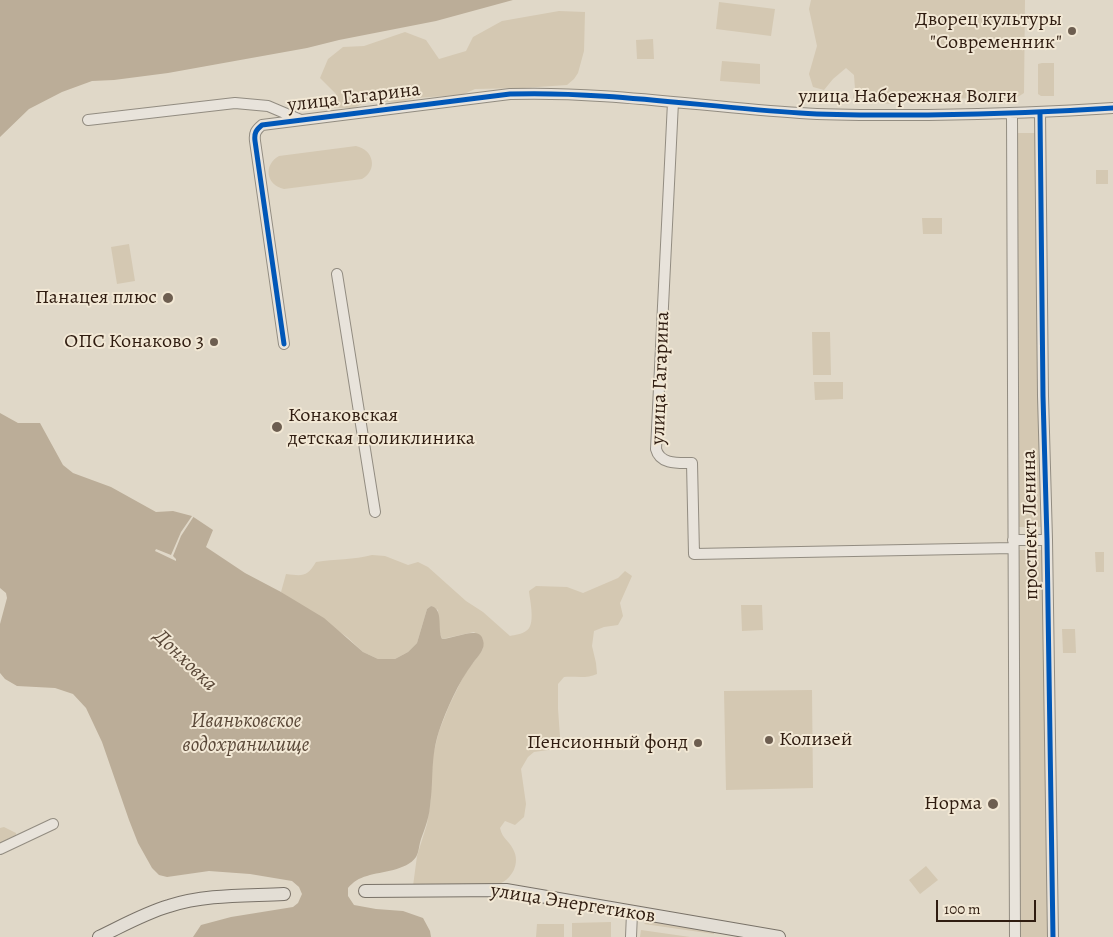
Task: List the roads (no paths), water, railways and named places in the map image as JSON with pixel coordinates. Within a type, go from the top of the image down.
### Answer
[{"type":"main road","name":"улица Энергетиков","points":[[365,891],[506,890],[779,937]]},
{"type":"main road","points":[[99,937],[150,913],[182,902],[210,898],[284,894]]},
{"type":"street","name":"улица Гагарина","points":[[284,344],[254,134],[262,125],[510,94],[569,93],[673,102],[656,449],[658,455],[663,460],[692,463],[694,554],[1013,544]]},
{"type":"street","name":"улица Набережная Волги","points":[[673,102],[845,116],[1040,112],[1113,108]]},
{"type":"street","points":[[88,120],[235,103],[268,106],[301,120]]},
{"type":"street","name":"проспект Ленина","points":[[1012,112],[1015,937]]},
{"type":"street","name":"проспект Ленина","points":[[1040,112],[1053,937]]},
{"type":"street","points":[[337,274],[375,512]]},
{"type":"street","points":[[1013,544],[1047,540]]},
{"type":"street","points":[[0,849],[53,824]]},
{"type":"street","points":[[631,937],[632,913]]},
{"type":"water","points":[[0,0],[513,0],[436,21],[307,48],[168,73],[92,81],[62,92],[29,109],[0,137]]},
{"type":"water","name":"Иваньковское водохранилище","points":[[0,413],[18,423],[40,423],[63,465],[73,473],[111,487],[156,512],[173,511],[192,516],[213,530],[206,547],[245,573],[324,618],[363,652],[378,659],[395,659],[408,652],[417,643],[427,609],[431,606],[438,611],[442,639],[472,633],[481,636],[484,643],[482,649],[449,705],[436,741],[429,815],[416,857],[412,862],[400,868],[361,878],[348,888],[348,896],[354,905],[403,911],[423,918],[431,937],[193,937],[201,925],[231,917],[293,907],[298,903],[302,894],[299,887],[292,881],[250,874],[209,871],[167,877],[159,875],[152,868],[138,843],[102,742],[86,708],[73,694],[55,688],[17,686],[5,679],[0,673],[0,624],[7,598],[6,593],[0,588]]},
{"type":"place","name":"Дворец культуры \"Современник\"","points":[[1072,31]]},
{"type":"place","name":"Панацея плюс","points":[[168,298]]},
{"type":"place","name":"ОПС Конаково 3","points":[[214,342]]},
{"type":"place","name":"Конаковская детская поликлиника","points":[[277,427]]},
{"type":"place","name":"Колизей","points":[[769,740]]},
{"type":"place","name":"Пенсионный фонд","points":[[698,743]]},
{"type":"place","name":"Норма","points":[[993,804]]},
{"type":"water label","name":"Донховка","points":[[185,661]]}]
